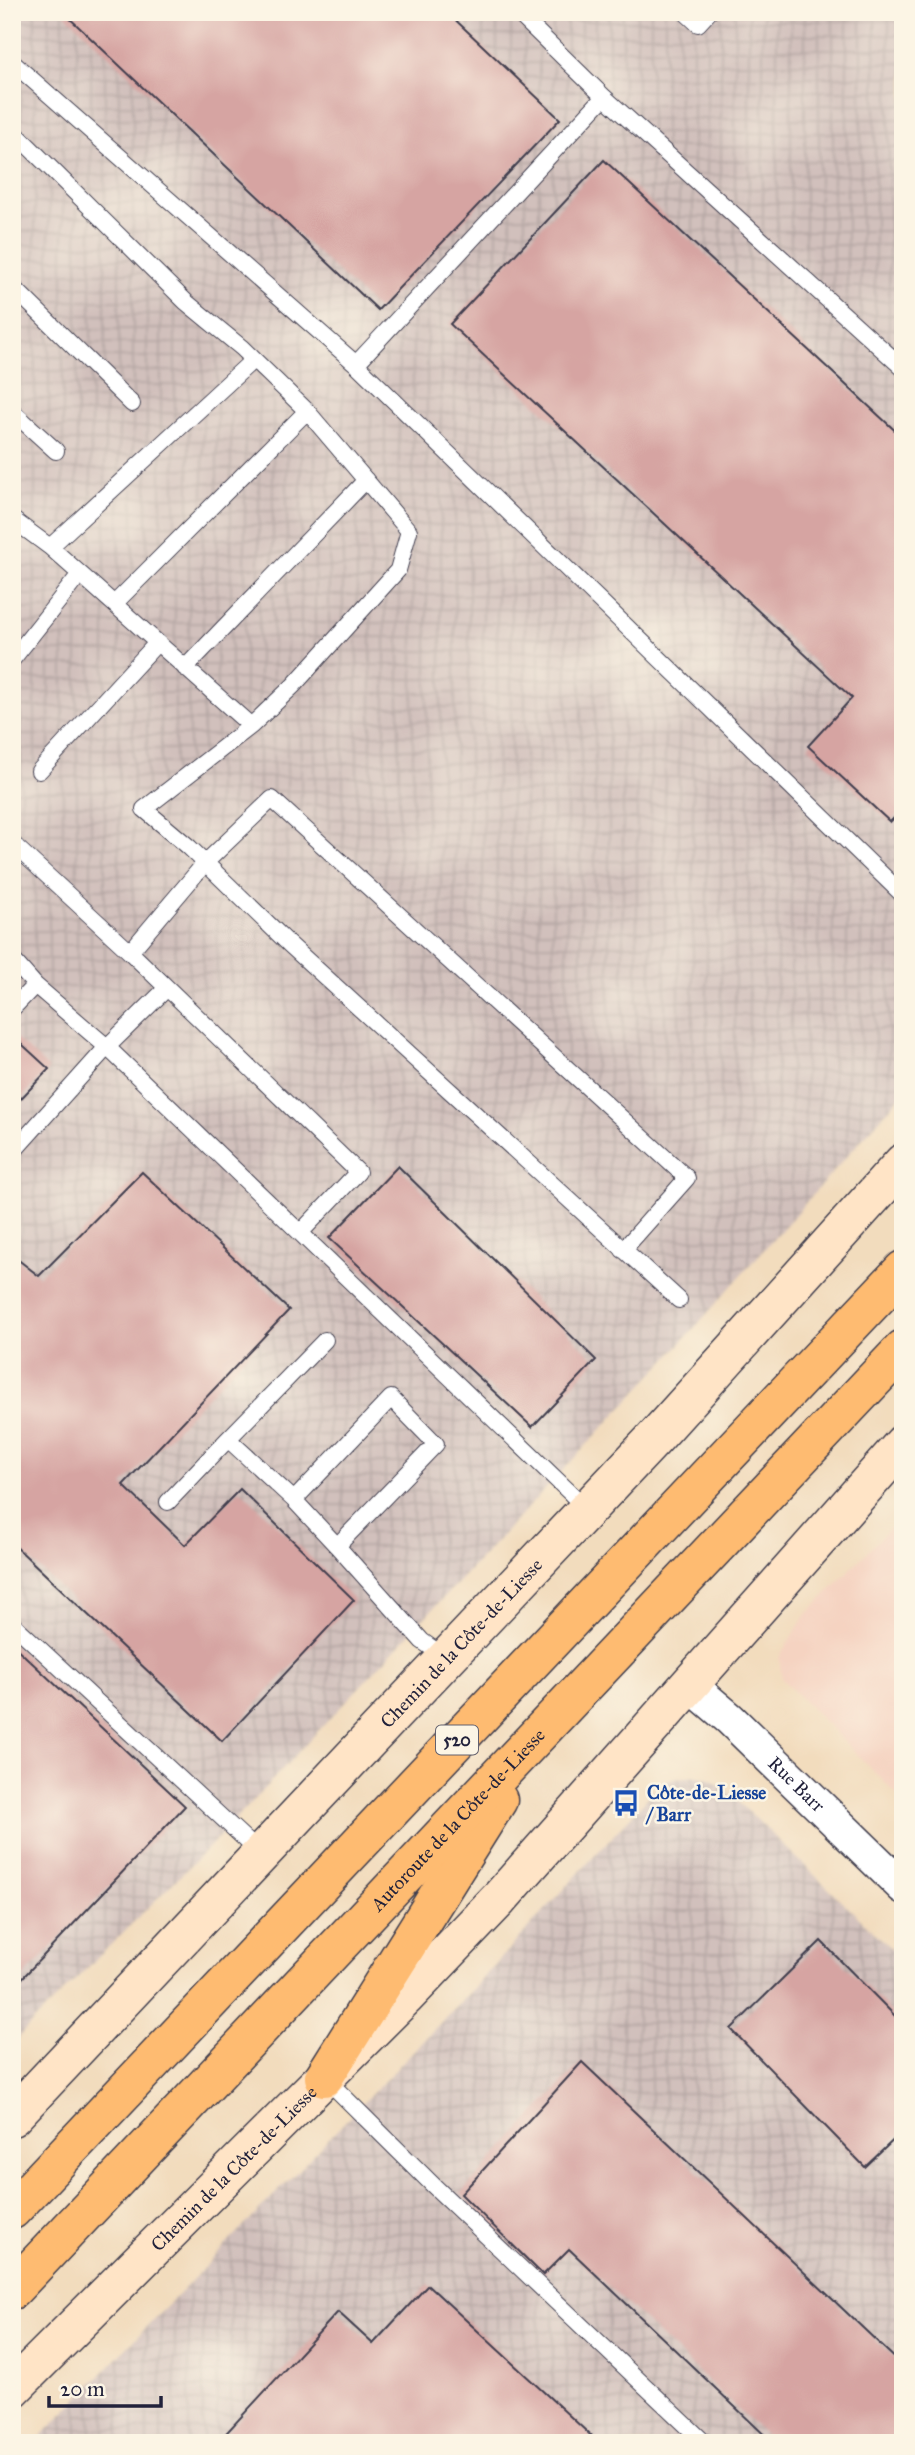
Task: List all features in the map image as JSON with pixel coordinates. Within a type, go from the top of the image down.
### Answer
[{"type":"highway","name":"520","points":[[12,2210],[903,1270]]},
{"type":"highway","name":"Autoroute de la Côte-de-Liesse","points":[[12,2290],[903,1349]]},
{"type":"highway","points":[[324,2077],[542,1728]]},
{"type":"main road","name":"Chemin de la Côte-de-Liesse","points":[[12,2117],[29,2082],[261,1854],[587,1509],[903,1163]]},
{"type":"main road","name":"Chemin de la Côte-de-Liesse","points":[[12,2389],[499,1899],[903,1444]]},
{"type":"street","name":"Rue Barr","points":[[689,1684],[730,1719],[903,1887]]},
{"type":"lane","points":[[517,12],[604,97],[903,368]]},
{"type":"lane","points":[[685,12],[698,24],[709,12]]},
{"type":"lane","points":[[12,62],[356,364],[903,895]]},
{"type":"lane","points":[[356,364],[604,97]]},
{"type":"lane","points":[[14,134],[186,302],[242,348],[307,411],[409,531],[398,570],[293,686],[251,726],[144,809],[680,1300]]},
{"type":"lane","points":[[12,286],[132,404]]},
{"type":"lane","points":[[50,547],[253,360]]},
{"type":"lane","points":[[12,411],[56,451]]},
{"type":"lane","points":[[114,604],[307,411]]},
{"type":"lane","points":[[185,668],[366,480]]},
{"type":"lane","points":[[12,519],[50,547],[251,726]]},
{"type":"lane","points":[[12,660],[80,574]]},
{"type":"lane","points":[[39,771],[157,643]]},
{"type":"lane","points":[[130,952],[205,863],[272,799],[687,1178],[623,1250]]},
{"type":"lane","points":[[14,845],[130,952],[358,1172],[300,1233]]},
{"type":"lane","points":[[12,959],[35,985],[107,1046],[587,1509]]},
{"type":"lane","points":[[12,1009],[35,985]]},
{"type":"lane","points":[[12,1153],[107,1046],[167,988]]},
{"type":"lane","points":[[168,1502],[325,1340]]},
{"type":"lane","points":[[294,1500],[391,1398],[436,1444],[337,1546]]},
{"type":"lane","points":[[228,1439],[294,1500],[422,1641],[446,1658]]},
{"type":"lane","points":[[12,1623],[261,1854]]},
{"type":"lane","points":[[324,2077],[435,2187],[705,2443]]},
{"type":"shaded area","points":[[12,12],[903,12],[903,1093],[657,1370],[214,1842],[12,2043]]},
{"type":"shaded area","points":[[903,1515],[903,1801],[782,1679],[779,1658],[804,1617]]},
{"type":"shaded area","points":[[698,1776],[712,1780],[730,1794],[903,1960],[903,2443],[35,2443],[472,1990],[661,1783]]},
{"type":"building","points":[[63,12],[447,12],[560,119],[378,310]]},
{"type":"building","points":[[604,160],[903,438],[903,809],[890,822],[808,746],[852,698],[450,324]]},
{"type":"building","points":[[12,1035],[49,1069],[12,1108]]},
{"type":"building","points":[[398,1166],[596,1360],[532,1427],[329,1238]]},
{"type":"building","points":[[142,1172],[289,1310],[123,1485],[185,1545],[240,1489],[354,1600],[222,1741],[12,1543],[12,1255],[39,1276]]},
{"type":"building","points":[[12,1644],[185,1806],[12,1989]]},
{"type":"building","points":[[821,1941],[903,2024],[903,2131],[865,2167],[731,2029]]},
{"type":"building","points":[[582,2062],[903,2366],[903,2443],[773,2443],[569,2249],[543,2275],[461,2194]]},
{"type":"building","points":[[428,2285],[599,2443],[217,2443],[338,2312],[373,2344]]},
{"type":"place","name":"Côte-de-Liesse / Barr","points":[[626,1803]]}]
